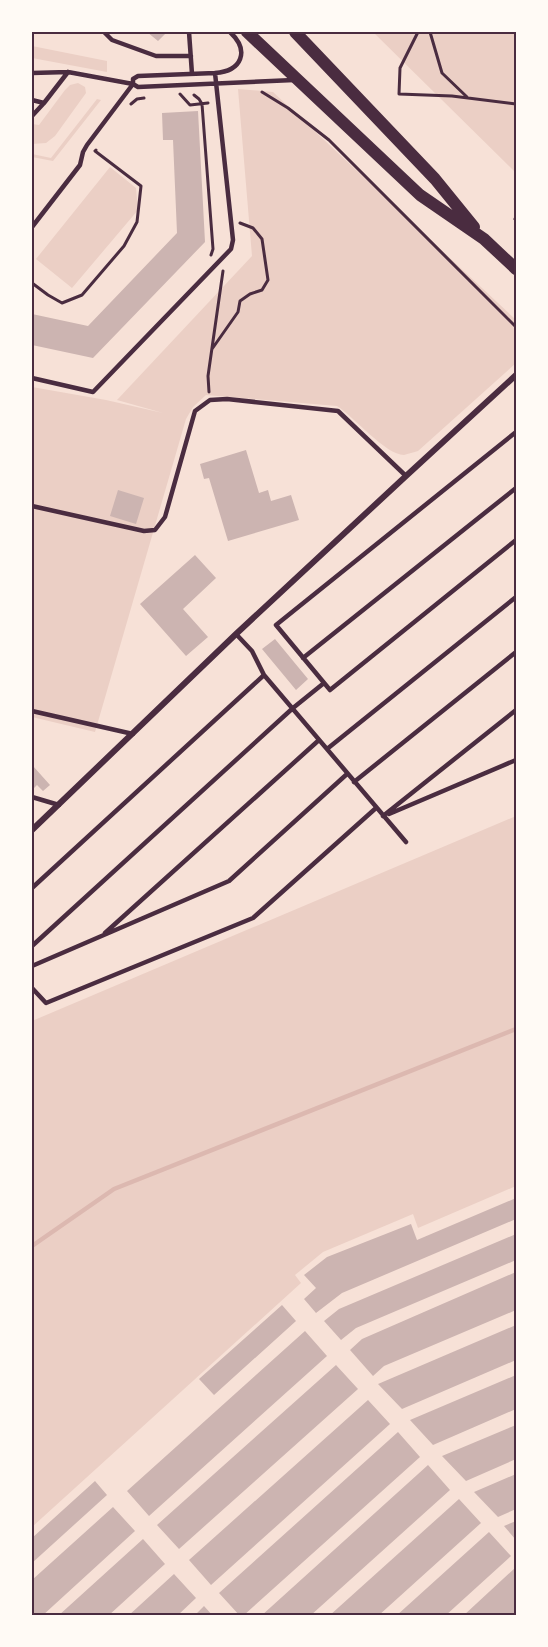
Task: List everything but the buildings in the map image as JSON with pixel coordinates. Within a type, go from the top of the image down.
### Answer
[{"type":"main road","points":[[247,32],[420,195],[484,239]]},
{"type":"main road","points":[[295,32],[435,179],[484,239],[516,269]]},
{"type":"main road","points":[[420,195],[435,179]]},
{"type":"street","points":[[32,830],[236,634],[516,375]]},
{"type":"lane","points":[[104,32],[112,40],[156,56],[190,56]]},
{"type":"lane","points":[[189,32],[192,74]]},
{"type":"lane","points":[[32,227],[80,165],[87,145],[134,84],[134,79],[138,76],[215,73],[233,69],[242,54],[241,45],[230,32]]},
{"type":"lane","points":[[32,73],[68,72],[134,84],[138,87],[298,80]]},
{"type":"lane","points":[[32,116],[68,72]]},
{"type":"lane","points":[[32,378],[93,392],[231,249],[233,240],[215,73]]},
{"type":"lane","points":[[32,100],[44,103]]},
{"type":"lane","points":[[32,506],[144,531],[155,530],[165,517],[195,411],[210,400],[227,399],[338,411],[406,476]]},
{"type":"lane","points":[[516,432],[276,625],[330,690],[516,540]]},
{"type":"lane","points":[[303,658],[516,488]]},
{"type":"lane","points":[[327,749],[516,597]]},
{"type":"lane","points":[[236,634],[252,651],[264,675],[406,842]]},
{"type":"lane","points":[[354,782],[516,652]]},
{"type":"lane","points":[[32,888],[264,675]]},
{"type":"lane","points":[[32,946],[293,708],[324,683]]},
{"type":"lane","points":[[383,816],[516,710]]},
{"type":"lane","points":[[32,711],[133,734]]},
{"type":"lane","points":[[103,936],[320,740]]},
{"type":"lane","points":[[383,816],[516,760]]},
{"type":"lane","points":[[32,966],[229,881],[347,774]]},
{"type":"lane","points":[[32,797],[59,805]]},
{"type":"lane","points":[[32,988],[46,1003],[254,918],[376,808]]},
{"type":"path","points":[[418,32],[400,68],[399,94],[468,98],[516,104]]},
{"type":"path","points":[[430,32],[442,73],[468,98]]},
{"type":"path","points":[[255,92],[263,92],[288,108],[329,140],[516,327]]},
{"type":"path","points":[[170,95],[180,94],[190,105]]},
{"type":"path","points":[[128,107],[138,99],[151,97]]},
{"type":"path","points":[[202,104],[213,249],[211,255]]},
{"type":"path","points":[[32,283],[62,303],[82,295],[124,246],[137,222],[141,186],[95,151],[102,142]]},
{"type":"path","points":[[212,349],[238,312],[240,301],[262,290],[268,280],[262,239],[254,228],[230,219]]},
{"type":"path","points":[[210,400],[208,376],[225,256]]},
{"type":"shaded area","points":[[373,32],[516,32],[516,173]]},
{"type":"shaded area","points":[[32,46],[107,61],[107,72],[32,58]]},
{"type":"shaded area","points":[[78,83],[85,87],[86,93],[55,136],[46,143],[32,144],[32,124],[39,125],[65,90],[70,85]]},
{"type":"shaded area","points":[[238,89],[273,92],[516,320],[516,363],[418,451],[404,455],[388,449],[337,406],[206,395],[193,407],[186,419],[95,732],[32,717],[32,387],[163,413],[117,400],[252,256]]},
{"type":"shaded area","points":[[97,99],[101,100],[53,161],[32,157],[32,154],[51,158]]},
{"type":"shaded area","points":[[110,167],[136,188],[138,210],[72,288],[36,259]]},
{"type":"shaded area","points":[[516,816],[516,1186],[418,1228],[413,1214],[323,1252],[295,1275],[301,1283],[32,1527],[32,1021]]},
{"type":"waterway","points":[[32,1246],[114,1189],[516,1029]]}]
